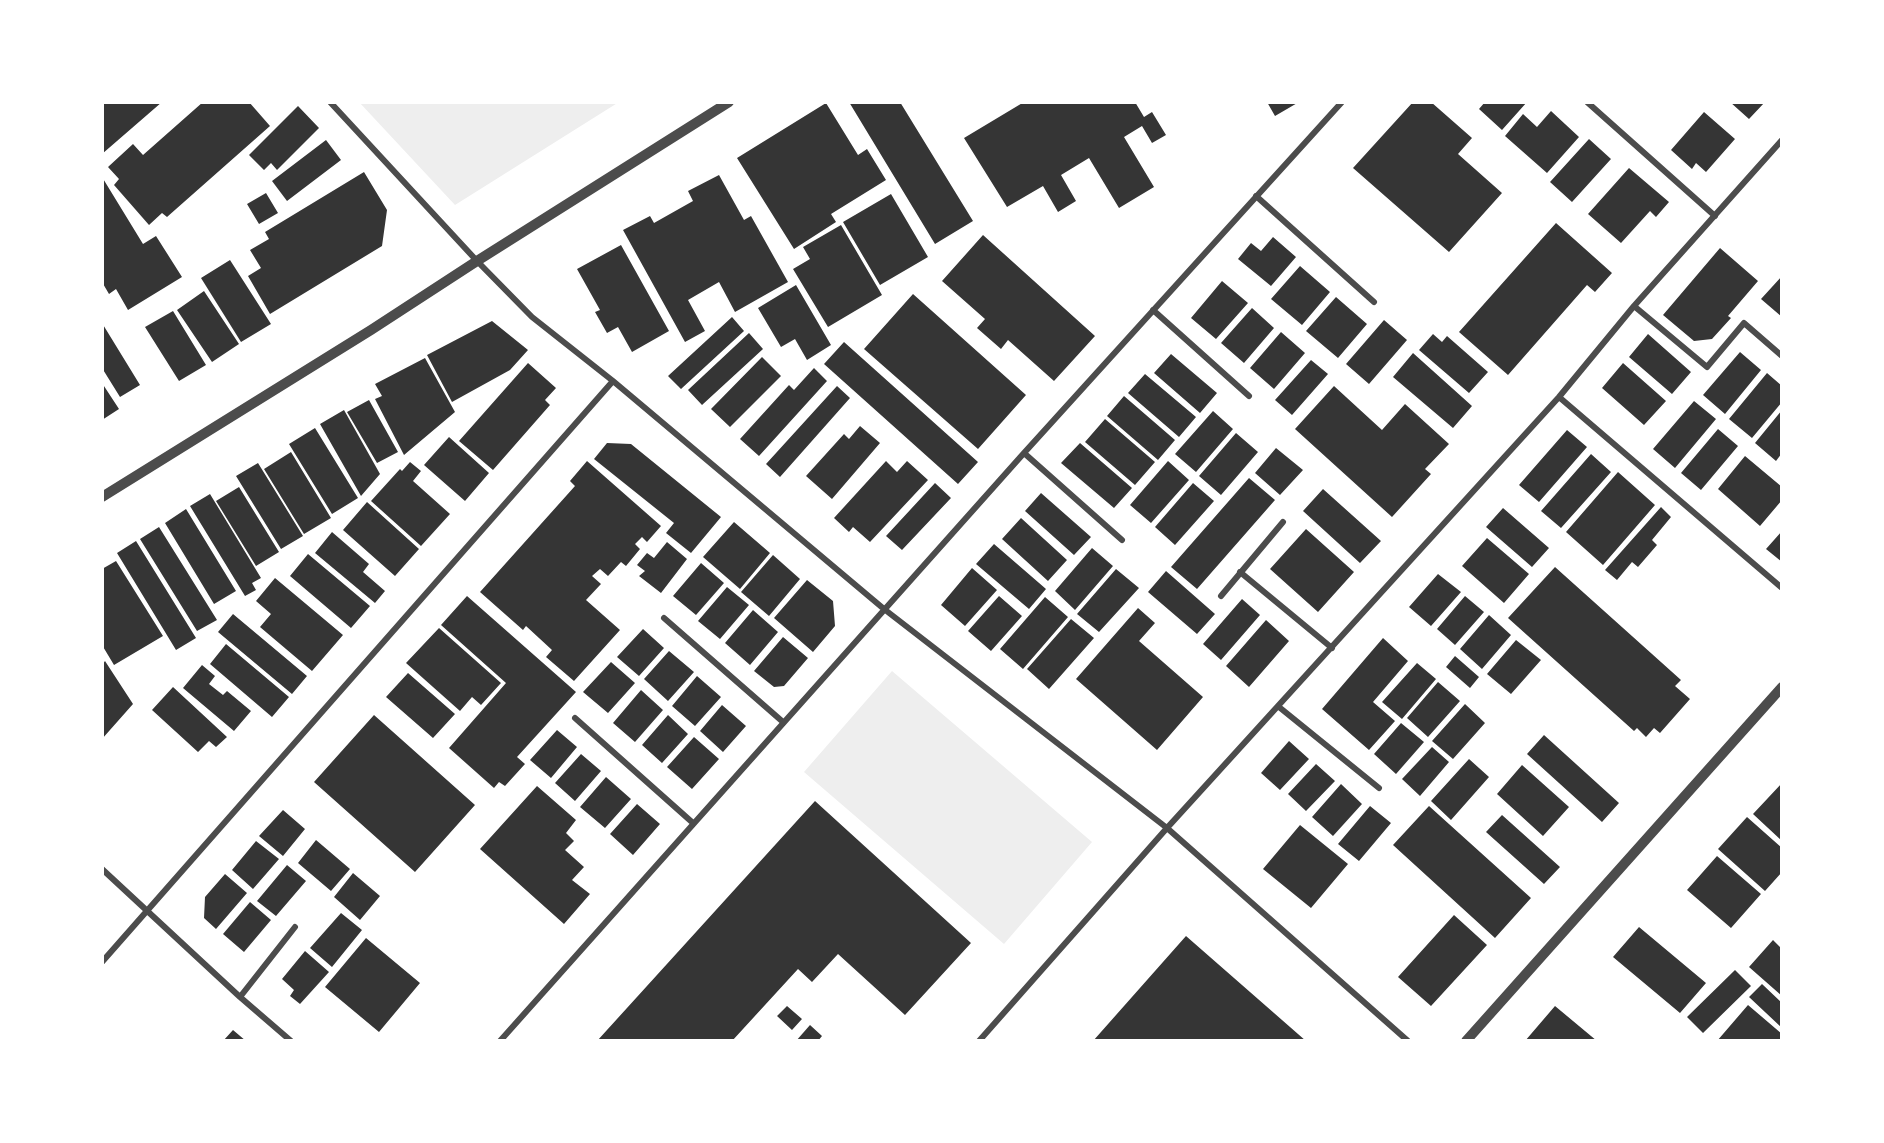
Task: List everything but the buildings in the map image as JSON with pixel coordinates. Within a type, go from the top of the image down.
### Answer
[{"type":"street","points":[[330,102],[477,261],[532,316],[613,381],[884,609],[1167,828],[1408,1041]]},
{"type":"street","points":[[102,497],[371,330],[729,102]]},
{"type":"street","points":[[500,1041],[884,609],[1342,102]]},
{"type":"street","points":[[1587,102],[1715,216]]},
{"type":"street","points":[[978,1041],[1167,828],[1559,397],[1634,306],[1782,140]]},
{"type":"street","points":[[1256,196],[1374,302]]},
{"type":"street","points":[[1634,306],[1707,368],[1744,323],[1782,356]]},
{"type":"street","points":[[1153,310],[1249,396]]},
{"type":"street","points":[[102,962],[613,381]]},
{"type":"street","points":[[1559,397],[1782,588]]},
{"type":"street","points":[[1024,453],[1122,540]]},
{"type":"street","points":[[1221,596],[1283,522]]},
{"type":"street","points":[[1240,572],[1332,648]]},
{"type":"street","points":[[664,618],[783,722]]},
{"type":"street","points":[[1466,1041],[1782,687]]},
{"type":"street","points":[[1279,707],[1379,788]]},
{"type":"street","points":[[574,718],[693,823]]},
{"type":"street","points":[[102,869],[291,1041]]},
{"type":"street","points":[[240,997],[295,927]]},
{"type":"shaded area","points":[[359,102],[619,102],[455,205]]},
{"type":"shaded area","points":[[892,671],[1092,842],[1004,944],[804,772]]}]
